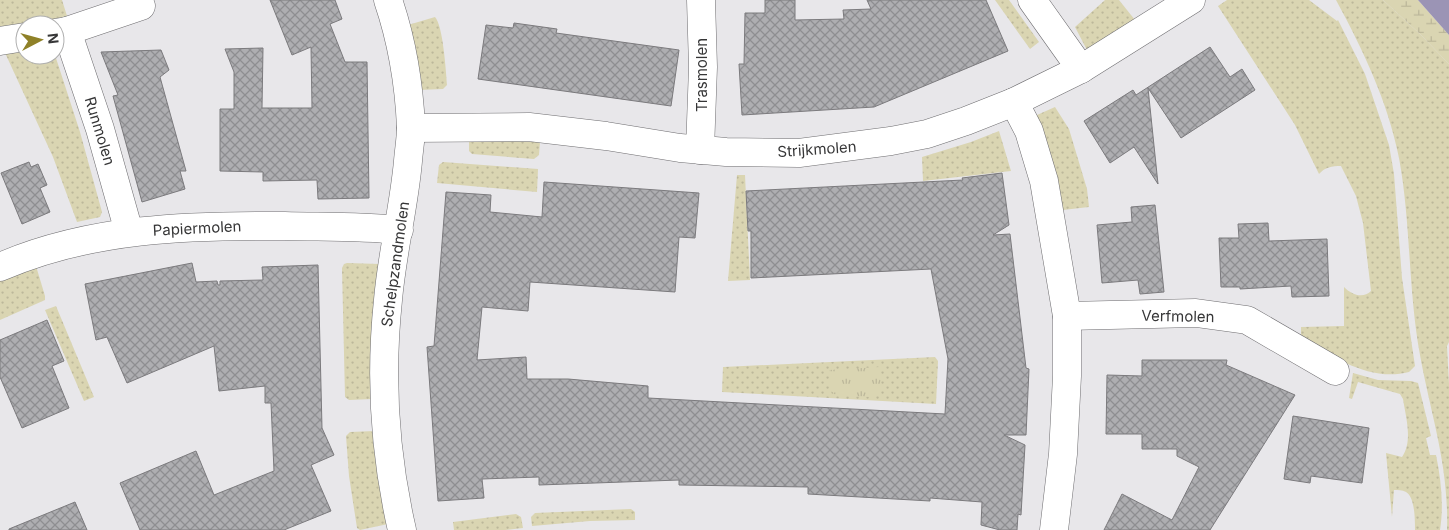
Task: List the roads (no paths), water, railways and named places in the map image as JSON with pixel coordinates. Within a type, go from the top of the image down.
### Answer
[{"type":"street","name":"Schelpzandmolen","points":[[388,0],[394,16],[406,70],[411,128],[406,182],[388,299],[384,359],[390,463],[402,530]]},
{"type":"street","name":"Trasmolen","points":[[700,150],[703,67],[701,0]]},
{"type":"street","points":[[1032,0],[1081,69]]},
{"type":"street","name":"Strijkmolen","points":[[411,128],[529,127],[700,150],[800,153],[891,142],[935,131],[1014,102],[1081,69],[1191,0]]},
{"type":"street","name":"Runmolen","points":[[65,31],[141,6]]},
{"type":"street","points":[[0,41],[15,39]]},
{"type":"street","name":"Runmolen","points":[[65,42],[100,129],[129,232]]},
{"type":"street","points":[[1014,102],[1029,131],[1044,182],[1067,316],[1067,376],[1063,454],[1054,530]]},
{"type":"street","name":"Papiermolen","points":[[0,267],[85,239],[129,232],[187,227],[249,226],[399,230]]},
{"type":"street","name":"Verfmolen","points":[[1067,316],[1196,313],[1247,320],[1335,371]]}]
